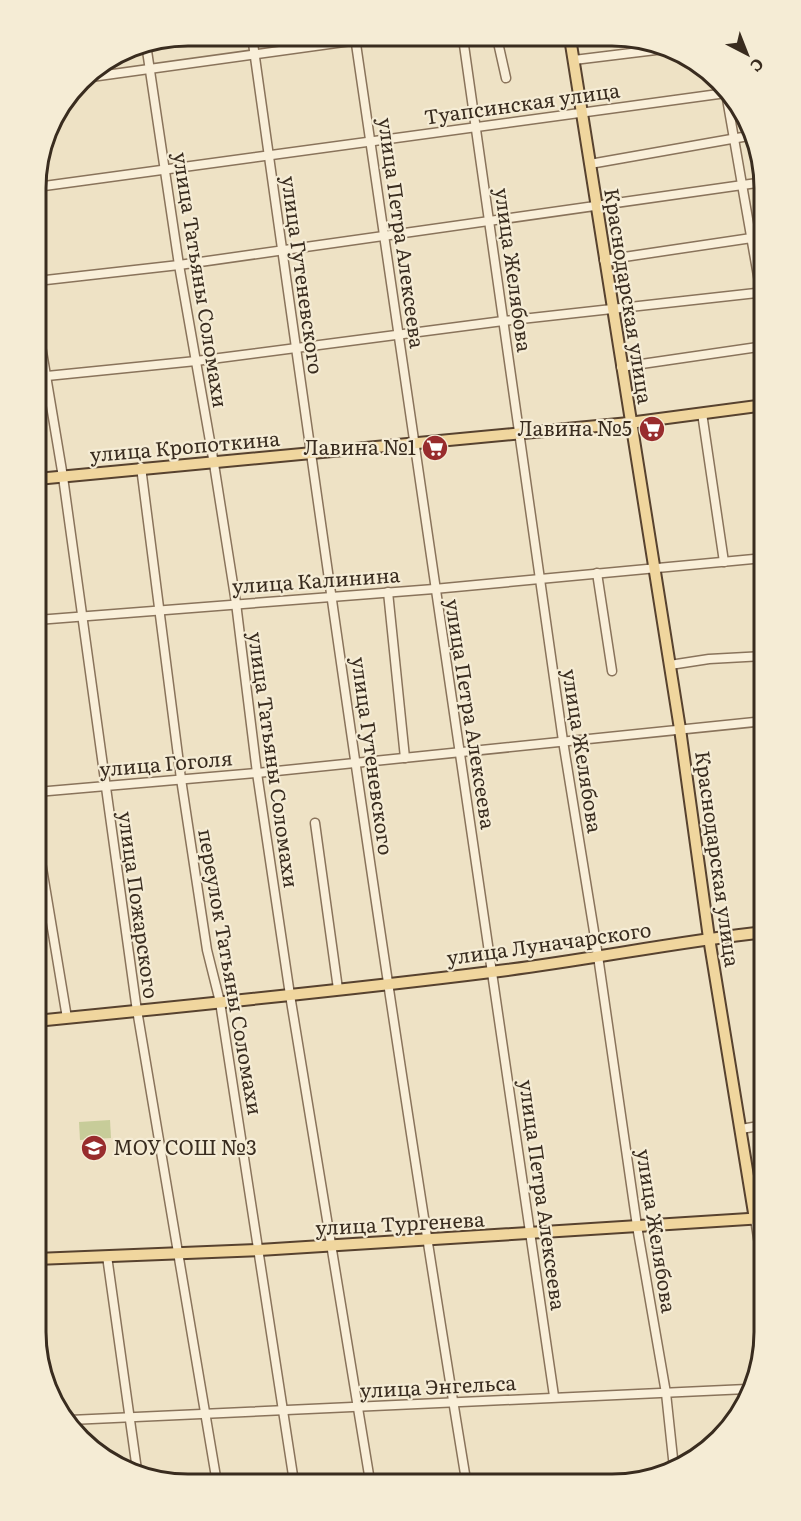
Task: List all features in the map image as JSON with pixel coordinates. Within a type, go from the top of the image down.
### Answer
[{"type":"main road","name":"Краснодарская улица","points":[[571,46],[629,423],[680,729],[709,938],[750,1189],[754,1201]]},
{"type":"main road","name":"улица Кропоткина","points":[[47,478],[141,467],[214,464],[519,432],[629,423],[754,406]]},
{"type":"main road","name":"улица Луначарского","points":[[47,1020],[137,1013],[492,972],[709,938],[754,933]]},
{"type":"main road","name":"улица Тургенева","points":[[47,1259],[259,1250],[754,1219]]},
{"type":"street","name":"улица Гутеневского","points":[[254,46],[280,251],[388,983],[465,1474]]},
{"type":"street","points":[[103,75],[312,46]]},
{"type":"street","name":"улица Петра Алексеева","points":[[357,46],[400,336],[434,589],[554,1396]]},
{"type":"street","name":"улица Желябова","points":[[464,46],[562,741],[598,956],[637,1226],[666,1393],[673,1461]]},
{"type":"street","points":[[499,46],[506,78]]},
{"type":"street","points":[[573,60],[647,51]]},
{"type":"street","name":"улица Татьяны Соломахи","points":[[147,52],[178,265],[214,464],[236,603],[257,773],[290,995],[369,1474]]},
{"type":"street","name":"Туапсинская улица","points":[[47,185],[718,94]]},
{"type":"street","points":[[728,105],[740,184],[754,252]]},
{"type":"street","points":[[590,164],[745,137]]},
{"type":"street","points":[[47,280],[178,265],[489,223],[754,183]]},
{"type":"street","points":[[604,260],[754,238]]},
{"type":"street","points":[[47,376],[196,361],[503,321],[754,293]]},
{"type":"street","points":[[621,368],[754,348]]},
{"type":"street","name":"улица Пожарского","points":[[47,400],[63,477],[137,1013],[216,1474]]},
{"type":"street","points":[[702,413],[724,562]]},
{"type":"street","name":"переулок Татьяны Соломахи","points":[[141,467],[181,779],[207,950],[220,1002],[285,1410],[293,1474]]},
{"type":"street","name":"улица Калинина","points":[[47,619],[434,589],[754,559]]},
{"type":"street","points":[[597,573],[612,671]]},
{"type":"street","points":[[388,592],[405,758]]},
{"type":"street","points":[[670,665],[709,659],[754,657]]},
{"type":"street","name":"улица Гоголя","points":[[47,791],[257,773],[754,722]]},
{"type":"street","points":[[315,823],[338,989]]},
{"type":"street","points":[[47,897],[67,1018]]},
{"type":"street","points":[[741,1129],[754,1127]]},
{"type":"street","points":[[750,1189],[754,1188]]},
{"type":"street","points":[[107,1256],[136,1465]]},
{"type":"street","name":"улица Энгельса","points":[[77,1420],[359,1408],[554,1396],[743,1389]]},
{"type":"green space","points":[[110,1120],[111,1138],[80,1140],[79,1122]]},
{"type":"place","name":"Лавина №5","points":[[652,429]]},
{"type":"place","name":"Лавина №1","points":[[435,448]]},
{"type":"place","name":"МОУ СОШ №3","points":[[94,1148]]}]
